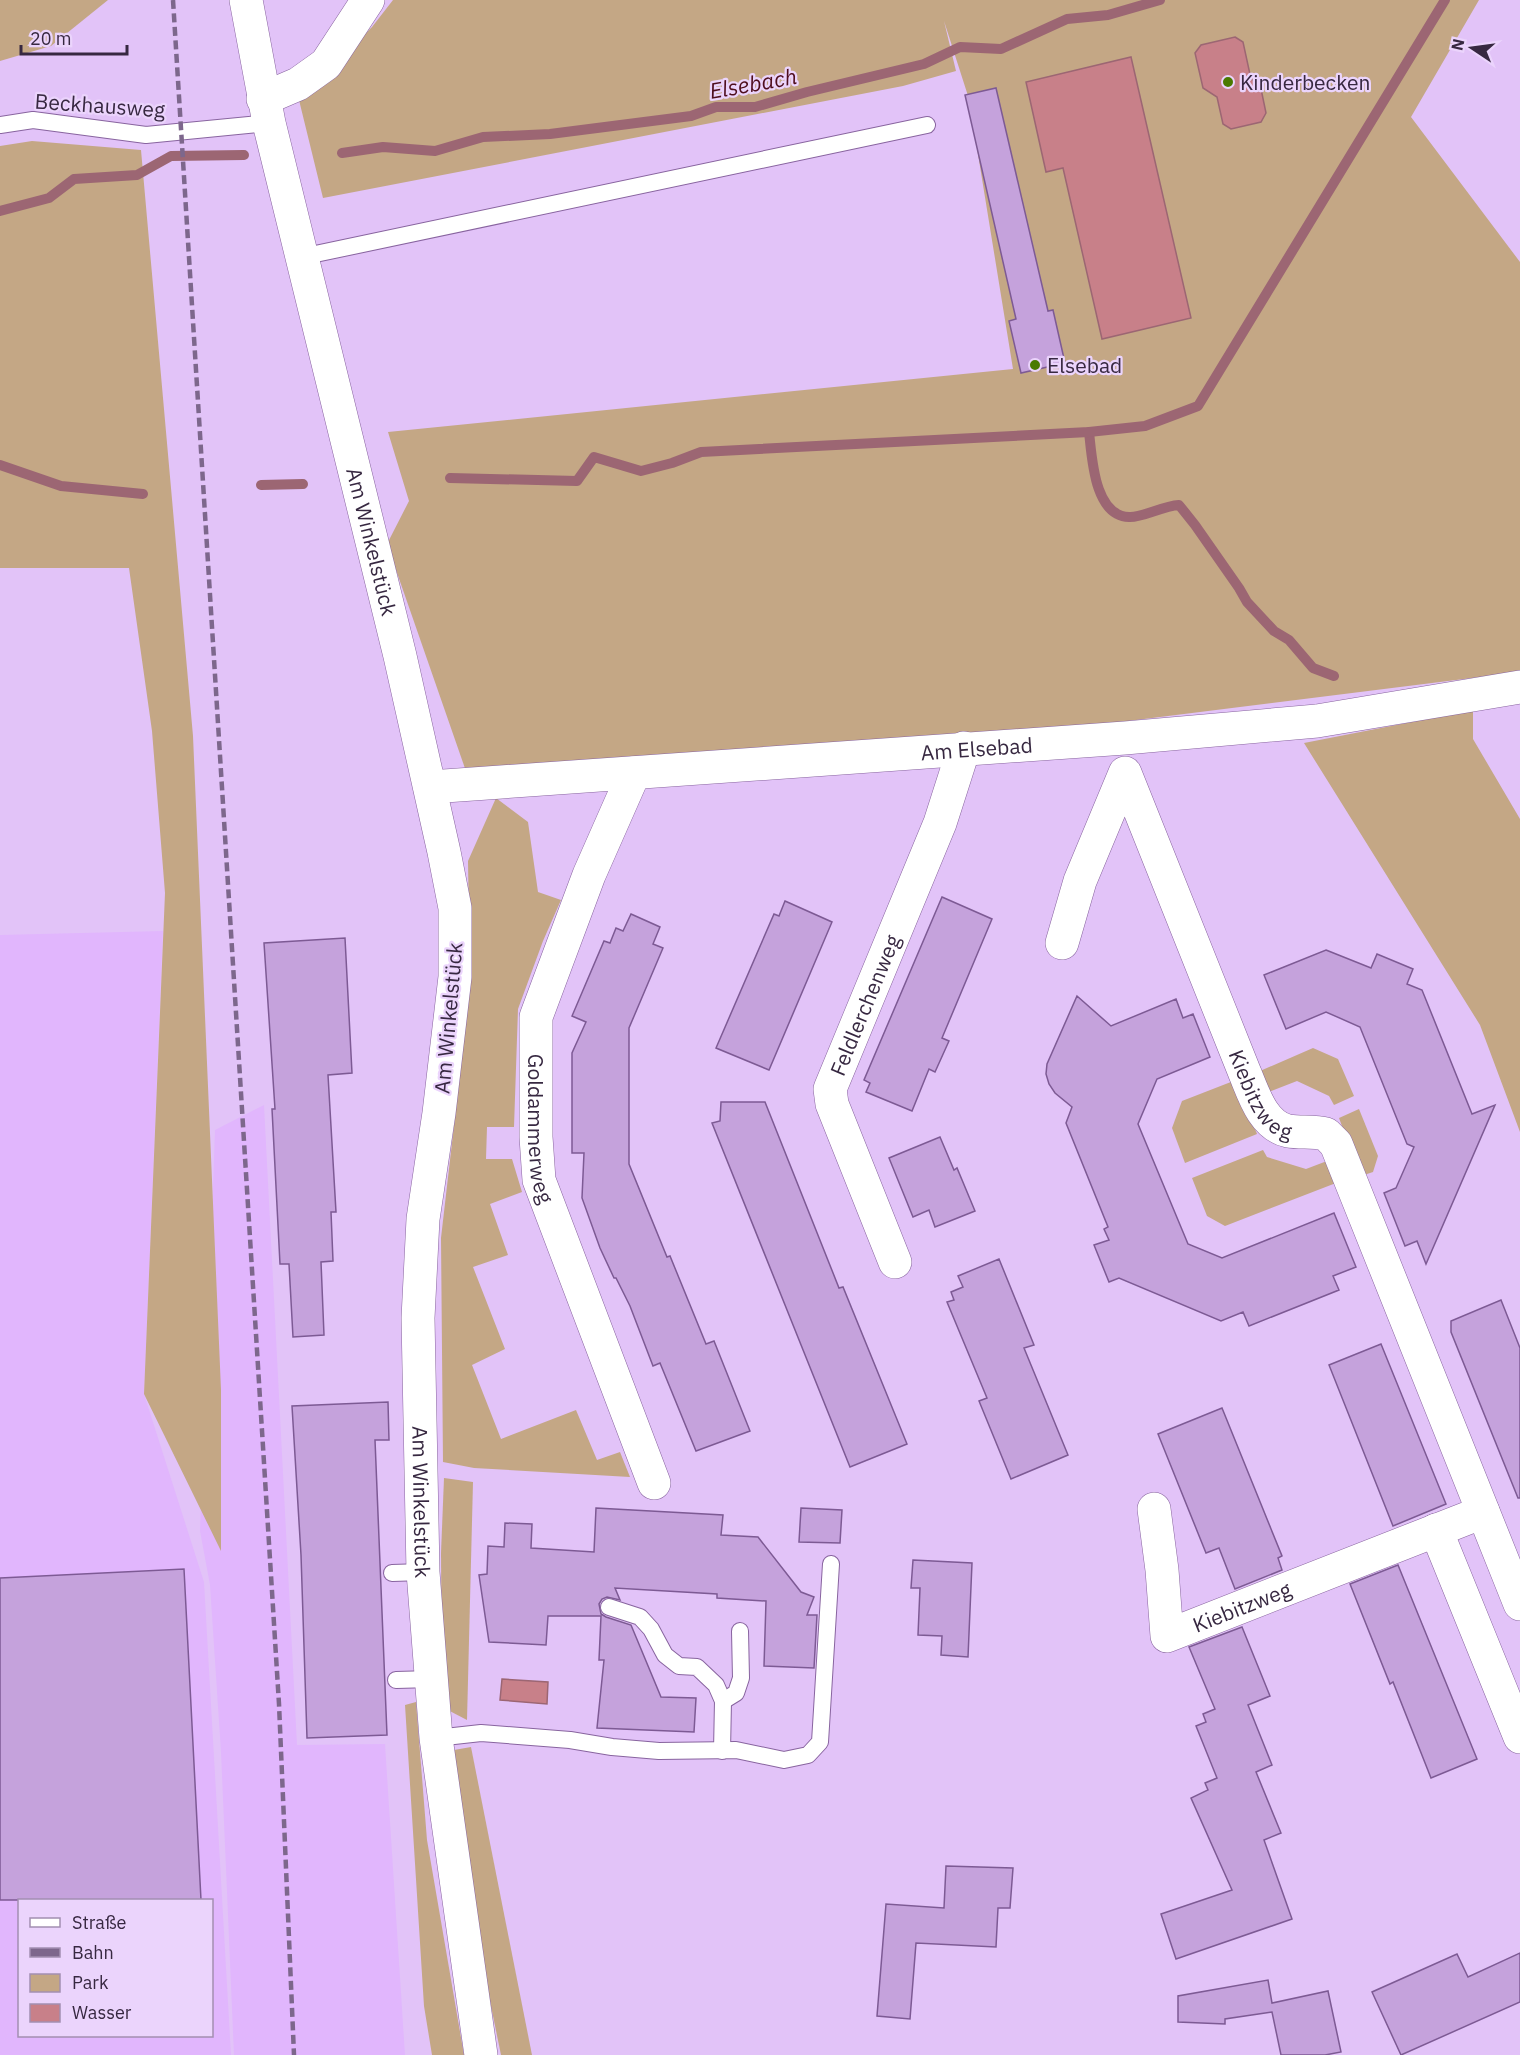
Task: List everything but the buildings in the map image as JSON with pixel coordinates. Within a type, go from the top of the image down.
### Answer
[{"type":"street","name":"Am Winkelstück","points":[[246,0],[266,111],[392,623],[430,786],[455,908],[455,977],[423,1230],[407,1572],[432,1679],[436,1738],[481,2055]]},
{"type":"street","points":[[266,111],[326,64],[369,0]]},
{"type":"street","name":"Am Elsebad","points":[[430,786],[1125,738],[1317,721],[1520,687]]},
{"type":"street","name":"Kiebitzweg","points":[[1125,738],[1125,773],[1259,1106],[1270,1121],[1280,1128],[1289,1131],[1326,1134],[1336,1144],[1520,1604]]},
{"type":"street","name":"Feldlerchenweg","points":[[895,1262],[832,1104],[830,1089],[940,824],[964,748]]},
{"type":"street","name":"Goldammerweg","points":[[634,773],[589,875],[536,1017],[536,1137],[538,1180],[654,1483]]},
{"type":"street","name":"Kiebitzweg","points":[[1062,943],[1080,881],[1125,773]]},
{"type":"street","name":"Kiebitzweg","points":[[1154,1509],[1167,1636],[1483,1512]]},
{"type":"street","points":[[1436,1530],[1520,1737]]},
{"type":"lane","name":"Beckhausweg","points":[[0,125],[33,120],[146,135],[266,111]]},
{"type":"lane","points":[[301,257],[927,125]]},
{"type":"lane","points":[[436,1738],[481,1733],[570,1740],[612,1748],[659,1751],[736,1750],[784,1760],[808,1755],[820,1742],[831,1564]]},
{"type":"lane","points":[[609,1607],[640,1617],[651,1629],[665,1655],[679,1666],[697,1667],[716,1685],[723,1701],[722,1751]]},
{"type":"lane","points":[[723,1701],[736,1693],[741,1678],[740,1631]]},
{"type":"lane","points":[[396,1680],[432,1679]]},
{"type":"shaded area","points":[[163,931],[144,1394],[204,1582],[231,2055],[0,2055],[0,935]]},
{"type":"shaded area","points":[[264,1105],[297,1745],[385,1744],[405,2055],[234,2055],[221,1752],[210,1585],[200,1531],[215,1130]]},
{"type":"green space","points":[[0,0],[108,0],[51,46],[0,61]]},
{"type":"green space","points":[[393,0],[1479,0],[1411,117],[1520,262],[1520,672],[969,741],[468,777],[387,544],[409,501],[388,432],[1013,369],[969,99],[944,21],[956,71],[903,86],[323,198],[299,100],[372,27]]},
{"type":"green space","points":[[32,141],[141,150],[193,736],[221,1390],[221,1551],[144,1394],[165,893],[152,731],[129,568],[0,568],[0,146]]},
{"type":"green space","points":[[1473,710],[1473,739],[1520,819],[1520,1132],[1480,1025],[1304,743]]},
{"type":"green space","points":[[496,798],[528,822],[538,892],[561,900],[518,1009],[514,1127],[487,1127],[486,1159],[512,1159],[522,1192],[490,1204],[508,1255],[473,1267],[505,1349],[472,1365],[501,1439],[576,1410],[597,1460],[620,1452],[630,1477],[474,1468],[443,1462],[441,1238],[470,987],[468,861]]},
{"type":"green space","points":[[1313,1048],[1338,1059],[1354,1096],[1334,1105],[1329,1096],[1297,1081],[1269,1092],[1260,1071]]},
{"type":"green space","points":[[1236,1080],[1257,1134],[1185,1163],[1172,1128],[1182,1101]]},
{"type":"green space","points":[[1359,1109],[1378,1156],[1373,1172],[1361,1176],[1339,1118]]},
{"type":"green space","points":[[1263,1150],[1267,1157],[1306,1169],[1327,1161],[1336,1183],[1225,1226],[1207,1216],[1192,1178]]},
{"type":"green space","points":[[444,1478],[473,1482],[467,1720],[442,1707],[441,1553]]},
{"type":"green space","points":[[416,1702],[427,1840],[464,2055],[432,2055],[424,2006],[405,1705]]},
{"type":"green space","points":[[471,1747],[532,2055],[501,2055],[471,1908],[454,1750]]},
{"type":"water","name":"Kinderbecken","points":[[1235,37],[1243,42],[1251,79],[1260,84],[1266,113],[1261,122],[1231,129],[1223,124],[1217,97],[1203,88],[1195,53],[1201,45]]},
{"type":"water","points":[[1131,57],[1191,318],[1102,339],[1063,168],[1046,172],[1026,82]]},
{"type":"water","points":[[502,1679],[548,1682],[547,1704],[500,1700]]},
{"type":"waterway","name":"Elsebach","points":[[342,153],[383,147],[435,151],[483,137],[550,134],[691,116],[716,107],[755,107],[924,64],[960,47],[1001,49],[1067,19],[1108,15],[1160,0]]},
{"type":"waterway","points":[[450,478],[577,481],[594,457],[641,471],[701,452],[1089,432],[1145,426],[1198,406],[1445,0]]},
{"type":"waterway","name":"Elsebach","points":[[0,211],[49,198],[74,179],[137,175],[171,156],[244,155]]},
{"type":"waterway","points":[[1089,432],[1097,484],[1108,507],[1117,514],[1129,517],[1179,505],[1247,602],[1274,631],[1289,640],[1313,668],[1334,676]]},
{"type":"waterway","points":[[0,465],[61,486],[143,494]]},
{"type":"waterway","points":[[261,485],[303,484]]},
{"type":"railway","points":[[173,0],[279,1704],[294,2055]]},
{"type":"place","name":"Kinderbecken","points":[[1228,82]]},
{"type":"place","name":"Elsebad","points":[[1035,365]]}]
